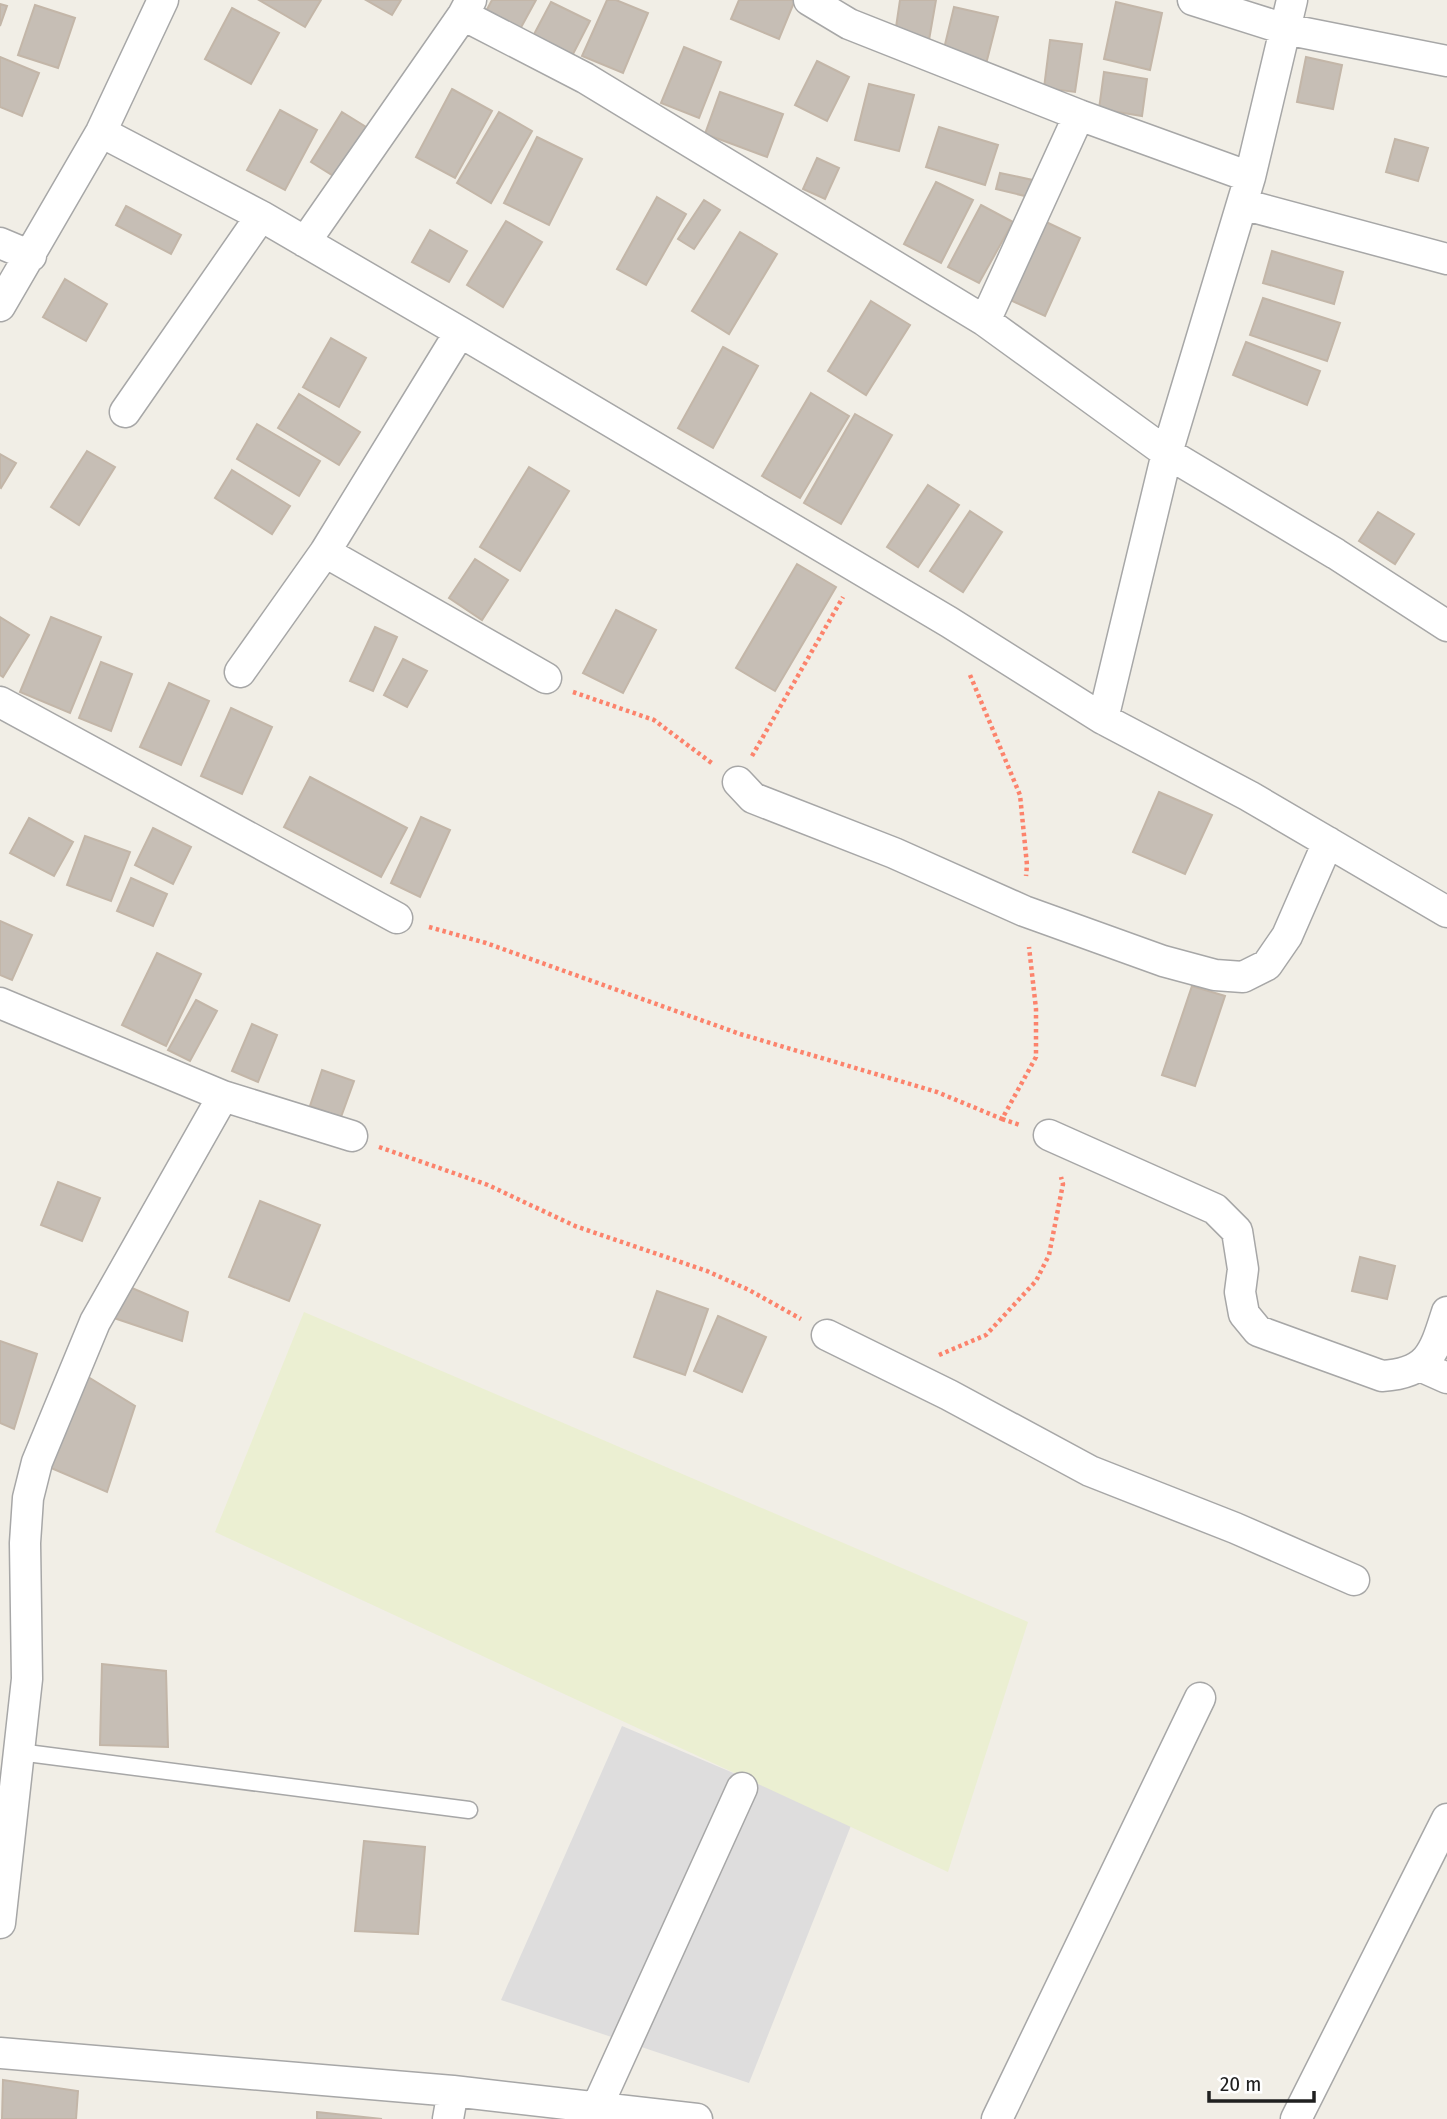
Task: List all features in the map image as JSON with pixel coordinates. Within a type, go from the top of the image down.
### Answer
[{"type":"street","points":[[0,306],[101,132],[163,0]]},
{"type":"street","points":[[809,0],[849,24],[1079,115],[1246,190],[1447,259]]},
{"type":"street","points":[[1193,0],[1289,14],[1447,61]]},
{"type":"street","points":[[305,242],[467,7],[985,321],[1167,453],[1336,554],[1447,626]]},
{"type":"street","points":[[1103,719],[1167,453],[1246,190],[1289,14]]},
{"type":"street","points":[[985,321],[1079,115]]},
{"type":"street","points":[[101,132],[261,216],[949,622],[1103,719],[1249,796],[1447,912]]},
{"type":"street","points":[[125,412],[261,216]]},
{"type":"street","points":[[0,243],[31,256]]},
{"type":"street","points":[[240,672],[325,552],[460,332]]},
{"type":"street","points":[[325,552],[546,678]]},
{"type":"street","points":[[0,702],[397,918]]},
{"type":"street","points":[[737,782],[753,798],[894,853],[1024,911],[1163,961],[1215,975],[1243,978],[1267,965],[1287,936],[1328,842]]},
{"type":"street","points":[[0,1003],[223,1096],[352,1136]]},
{"type":"street","points":[[0,1923],[27,1679],[24,1543],[29,1498],[37,1462],[95,1322],[223,1096]]},
{"type":"street","points":[[1049,1135],[1215,1209],[1237,1231],[1243,1269],[1240,1292],[1244,1314],[1258,1331],[1382,1376],[1402,1374],[1420,1366],[1436,1347],[1447,1312]]},
{"type":"street","points":[[827,1335],[949,1395],[1090,1471],[1236,1528],[1354,1580]]},
{"type":"street","points":[[1420,1366],[1447,1378]]},
{"type":"street","points":[[997,2119],[1200,1698]]},
{"type":"street","points":[[597,2108],[742,1788]]},
{"type":"street","points":[[1296,2119],[1447,1819]]},
{"type":"street","points":[[0,2053],[451,2105],[597,2108],[697,2119]]},
{"type":"lane","points":[[19,1752],[469,1810]]},
{"type":"path","points":[[546,678],[578,695],[654,720],[737,782],[860,569]]},
{"type":"path","points":[[968,668],[1020,795],[1027,864],[1024,911],[1036,1009],[1036,1057],[1002,1119]]},
{"type":"path","points":[[397,918],[486,943],[740,1034],[937,1092],[1049,1135],[1063,1184],[1049,1255],[1036,1281],[986,1335],[939,1355],[928,1355]]},
{"type":"path","points":[[352,1136],[488,1185],[575,1226],[707,1271],[778,1305],[827,1335]]},
{"type":"shaded area","points":[[622,1726],[852,1823],[749,2083],[501,2000]]},
{"type":"green space","points":[[304,1312],[1028,1622],[948,1872],[215,1532]]},
{"type":"building","points":[[259,0],[321,0],[305,27]]},
{"type":"building","points":[[366,0],[401,0],[392,15]]},
{"type":"building","points":[[492,0],[536,0],[518,33],[484,15]]},
{"type":"building","points":[[607,0],[616,0],[648,13],[623,73],[582,56]]},
{"type":"building","points":[[739,0],[795,0],[779,39],[731,19]]},
{"type":"building","points":[[900,0],[936,0],[929,40],[895,34]]},
{"type":"building","points":[[551,2],[590,21],[571,58],[532,38]]},
{"type":"building","points":[[1116,2],[1162,13],[1150,70],[1104,59]]},
{"type":"building","points":[[0,4],[7,6],[0,26]]},
{"type":"building","points":[[35,5],[75,18],[58,68],[18,55]]},
{"type":"building","points":[[954,7],[998,17],[985,68],[942,57]]},
{"type":"building","points":[[232,8],[279,33],[251,84],[205,59]]},
{"type":"building","points":[[1050,40],[1082,44],[1075,92],[1044,88]]},
{"type":"building","points":[[684,47],[721,62],[699,118],[661,103]]},
{"type":"building","points":[[0,57],[39,73],[22,116],[0,107]]},
{"type":"building","points":[[1306,57],[1342,65],[1333,109],[1297,102]]},
{"type":"building","points":[[817,61],[849,77],[827,121],[795,105]]},
{"type":"building","points":[[1104,72],[1147,79],[1142,116],[1099,109]]},
{"type":"building","points":[[869,84],[914,95],[899,151],[855,140]]},
{"type":"building","points":[[452,89],[492,111],[455,178],[416,157]]},
{"type":"building","points":[[720,92],[783,114],[767,157],[705,134]]},
{"type":"building","points":[[280,110],[317,130],[285,190],[247,170]]},
{"type":"building","points":[[342,112],[371,130],[340,180],[311,162]]},
{"type":"building","points":[[499,112],[532,131],[491,203],[457,183]]},
{"type":"building","points":[[939,127],[998,145],[985,185],[926,167]]},
{"type":"building","points":[[537,137],[582,159],[549,225],[504,203]]},
{"type":"building","points":[[1395,139],[1428,148],[1418,181],[1386,172]]},
{"type":"building","points":[[817,158],[839,168],[825,199],[803,189]]},
{"type":"building","points":[[1000,173],[1033,180],[1029,197],[996,189]]},
{"type":"building","points":[[936,182],[973,200],[941,263],[904,244]]},
{"type":"building","points":[[657,197],[686,214],[646,285],[617,269]]},
{"type":"building","points":[[704,200],[720,210],[694,249],[678,239]]},
{"type":"building","points":[[981,205],[1013,222],[979,283],[948,267]]},
{"type":"building","points":[[126,206],[181,235],[171,254],[116,225]]},
{"type":"building","points":[[506,221],[542,242],[503,307],[467,285]]},
{"type":"building","points":[[1044,221],[1080,238],[1045,316],[1008,299]]},
{"type":"building","points":[[430,230],[467,251],[449,282],[412,262]]},
{"type":"building","points":[[740,232],[777,254],[729,334],[692,311]]},
{"type":"building","points":[[1272,251],[1343,272],[1334,304],[1263,283]]},
{"type":"building","points":[[65,279],[107,304],[86,341],[43,317]]},
{"type":"building","points":[[1263,298],[1340,323],[1327,361],[1250,335]]},
{"type":"building","points":[[871,301],[910,325],[866,395],[828,371]]},
{"type":"building","points":[[331,338],[366,358],[339,407],[303,387]]},
{"type":"building","points":[[1246,342],[1320,371],[1307,405],[1233,375]]},
{"type":"building","points":[[723,347],[758,366],[713,448],[678,428]]},
{"type":"building","points":[[811,393],[849,416],[800,498],[762,476]]},
{"type":"building","points":[[299,394],[360,432],[339,465],[278,428]]},
{"type":"building","points":[[855,414],[892,435],[841,524],[804,503]]},
{"type":"building","points":[[257,424],[320,461],[299,496],[237,459]]},
{"type":"building","points":[[87,451],[115,467],[79,525],[51,507]]},
{"type":"building","points":[[0,454],[16,463],[1,488],[0,487]]},
{"type":"building","points":[[529,467],[569,491],[520,571],[480,547]]},
{"type":"building","points":[[232,470],[290,506],[272,534],[215,498]]},
{"type":"building","points":[[928,485],[959,505],[918,567],[887,547]]},
{"type":"building","points":[[970,511],[1002,532],[963,592],[930,571]]},
{"type":"building","points":[[1378,512],[1414,534],[1395,564],[1359,541]]},
{"type":"building","points":[[475,559],[508,580],[482,620],[449,598]]},
{"type":"building","points":[[797,564],[836,587],[775,691],[736,668]]},
{"type":"building","points":[[616,610],[656,630],[623,693],[583,673]]},
{"type":"building","points":[[0,617],[29,635],[3,677],[0,675]]},
{"type":"building","points":[[51,617],[101,637],[70,713],[20,692]]},
{"type":"building","points":[[375,627],[397,637],[373,691],[350,681]]},
{"type":"building","points":[[403,659],[427,671],[407,707],[384,695]]},
{"type":"building","points":[[101,662],[132,674],[111,731],[79,718]]},
{"type":"building","points":[[169,683],[209,701],[181,765],[140,747]]},
{"type":"building","points":[[231,708],[272,727],[242,794],[201,776]]},
{"type":"building","points":[[310,777],[407,828],[381,877],[284,827]]},
{"type":"building","points":[[1159,792],[1212,815],[1185,874],[1133,852]]},
{"type":"building","points":[[421,817],[450,830],[420,897],[391,883]]},
{"type":"building","points":[[29,818],[73,842],[54,876],[10,853]]},
{"type":"building","points":[[153,828],[191,847],[173,884],[135,865]]},
{"type":"building","points":[[85,836],[130,852],[111,901],[67,885]]},
{"type":"building","points":[[131,878],[167,894],[153,926],[117,911]]},
{"type":"building","points":[[0,921],[32,935],[12,980],[0,975]]},
{"type":"building","points":[[157,953],[201,974],[166,1046],[122,1025]]},
{"type":"building","points":[[1192,986],[1225,996],[1195,1086],[1162,1075]]},
{"type":"building","points":[[196,1000],[217,1011],[190,1061],[168,1050]]},
{"type":"building","points":[[252,1024],[277,1035],[258,1082],[232,1071]]},
{"type":"building","points":[[322,1070],[354,1081],[341,1117],[310,1106]]},
{"type":"building","points":[[58,1182],[100,1198],[82,1241],[41,1225]]},
{"type":"building","points":[[260,1201],[320,1225],[289,1301],[229,1277]]},
{"type":"building","points":[[1360,1257],[1395,1266],[1387,1299],[1352,1291]]},
{"type":"building","points":[[118,1282],[188,1312],[182,1341],[111,1317]]},
{"type":"building","points":[[657,1291],[708,1309],[685,1375],[634,1357]]},
{"type":"building","points":[[718,1316],[766,1337],[742,1392],[694,1371]]},
{"type":"building","points":[[0,1341],[37,1354],[14,1429],[0,1423]]},
{"type":"building","points":[[85,1375],[135,1406],[107,1492],[37,1462]]},
{"type":"building","points":[[102,1664],[166,1671],[168,1747],[100,1745]]},
{"type":"building","points":[[364,1841],[425,1847],[418,1934],[355,1931]]},
{"type":"building","points":[[3,2080],[78,2091],[76,2119],[2,2119]]},
{"type":"building","points":[[317,2112],[382,2119],[317,2119]]}]
